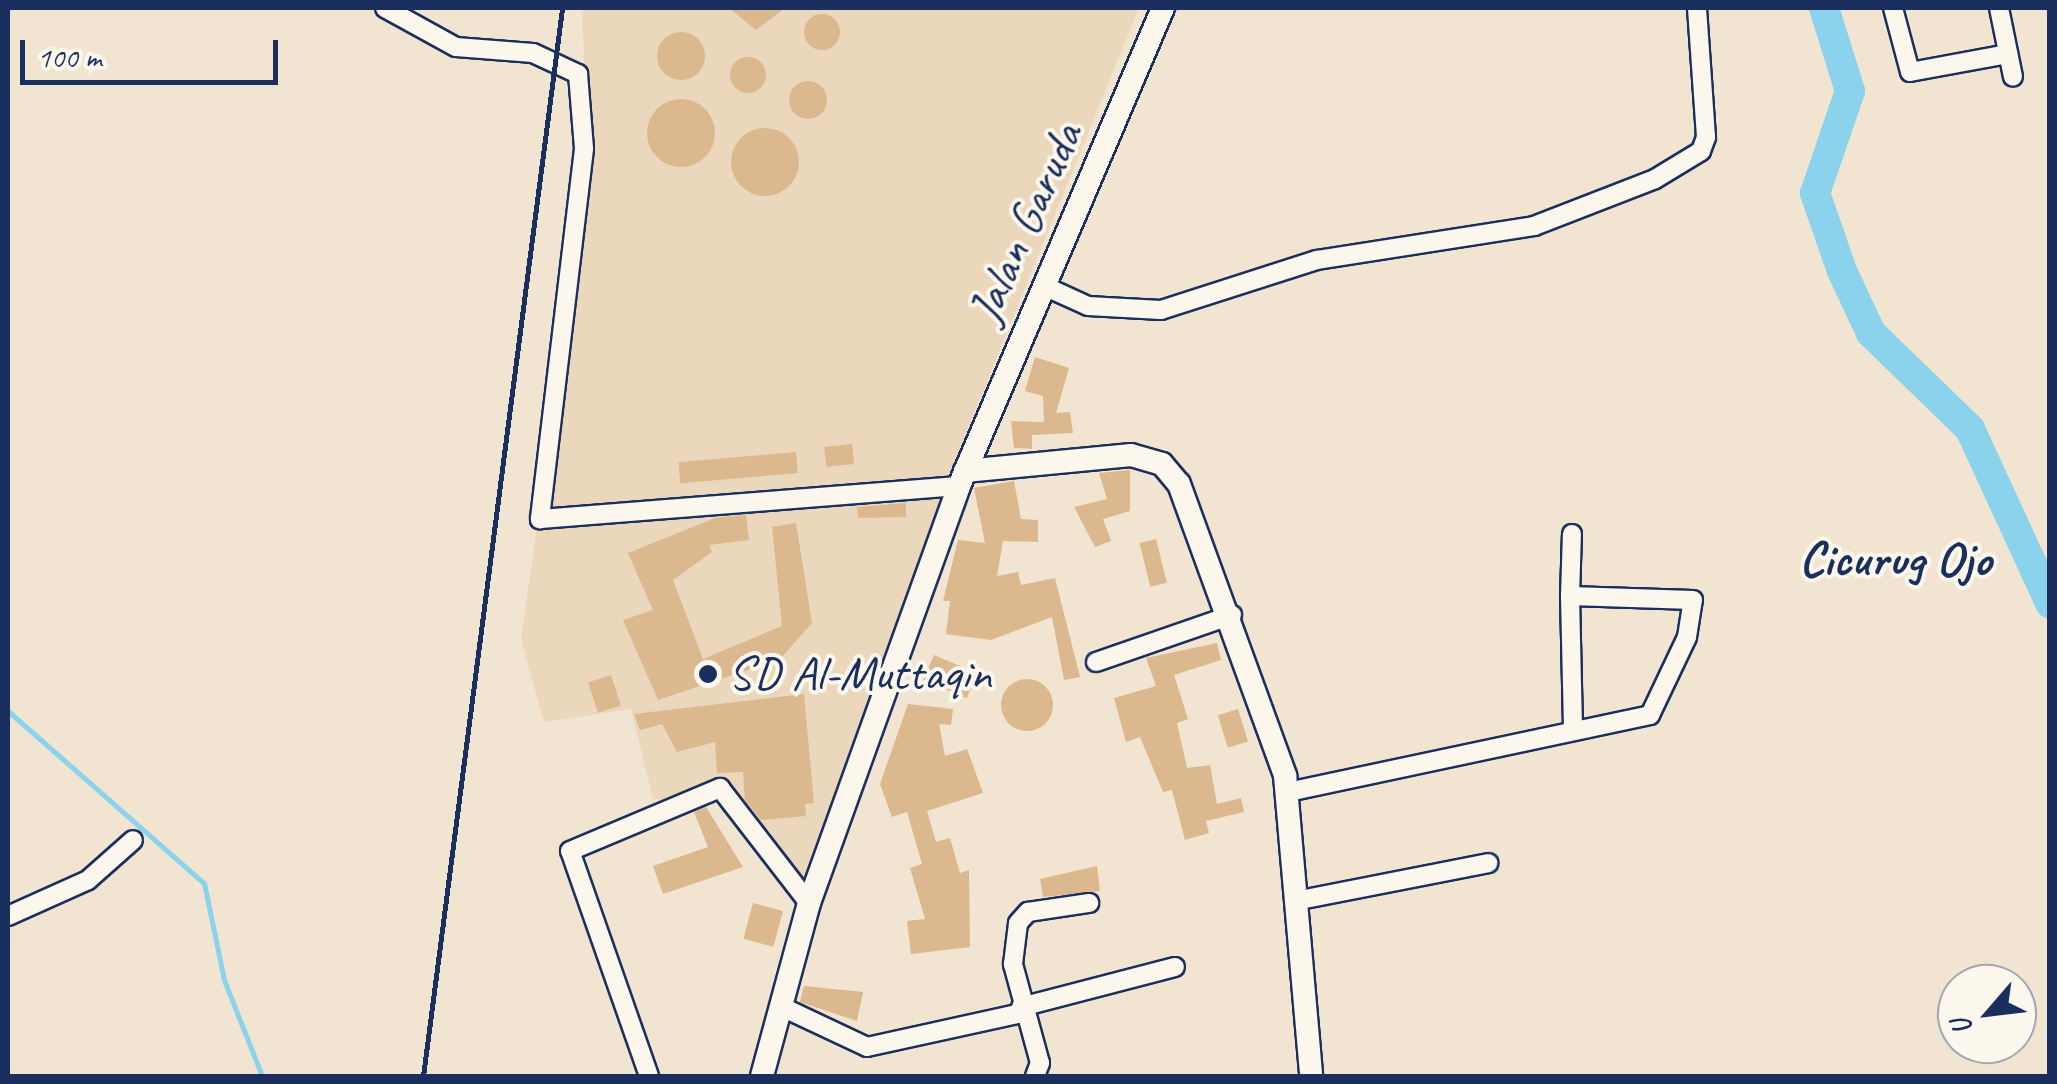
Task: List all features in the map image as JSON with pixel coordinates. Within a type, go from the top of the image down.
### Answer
[{"type":"main road","name":"Jalan Garuda","points":[[767,1075],[780,1006],[809,904],[962,478],[1163,8]]},
{"type":"main road","points":[[962,478],[1119,455],[1155,460],[1179,484],[1232,614],[1288,792],[1300,900],[1311,1076]]},
{"type":"street","points":[[386,8],[456,47],[533,53],[578,74],[584,150],[540,518],[962,478]]},
{"type":"street","points":[[1044,286],[1088,306],[1161,310],[1317,260],[1534,226],[1694,157],[1708,126],[1696,8]]},
{"type":"street","points":[[1893,8],[1910,72],[2008,54]]},
{"type":"street","points":[[1998,8],[2014,77]]},
{"type":"street","points":[[1572,534],[1573,731]]},
{"type":"street","points":[[1288,792],[1650,715],[1696,609],[1680,594],[1570,596]]},
{"type":"street","points":[[1096,662],[1232,614]]},
{"type":"street","points":[[649,1076],[570,851],[720,788],[809,904]]},
{"type":"street","points":[[8,916],[88,880],[133,840]]},
{"type":"street","points":[[1300,900],[1488,863]]},
{"type":"street","points":[[1035,1076],[1040,1064],[1022,1010],[1013,964],[1020,918],[1089,903]]},
{"type":"street","points":[[780,1006],[867,1047],[1022,1010],[1175,967]]},
{"type":"shaded area","points":[[582,8],[1139,8],[946,482],[544,518],[588,143]]},
{"type":"shaded area","name":"SD Al-Muttaqin","points":[[952,492],[805,890],[729,802],[653,799],[631,709],[544,722],[521,639],[537,527]]},
{"type":"building","points":[[729,8],[785,8],[756,30]]},
{"type":"building","points":[[822,14],[835,19],[840,32],[835,45],[822,50],[809,45],[804,32],[809,19]]},
{"type":"building","points":[[681,32],[698,39],[705,56],[698,73],[681,80],[664,73],[657,56],[664,39]]},
{"type":"building","points":[[748,57],[761,62],[766,75],[761,88],[748,93],[735,88],[730,75],[735,62]]},
{"type":"building","points":[[808,81],[821,87],[827,100],[821,113],[808,119],[795,113],[789,100],[795,87]]},
{"type":"building","points":[[681,99],[705,109],[715,133],[705,157],[681,167],[657,157],[647,133],[657,109]]},
{"type":"building","points":[[765,128],[789,138],[799,162],[789,186],[765,196],[741,186],[731,162],[741,138]]},
{"type":"building","points":[[1035,357],[1069,368],[1056,413],[1070,412],[1073,433],[1032,435],[1032,449],[1014,448],[1011,421],[1044,422],[1043,396],[1025,391]]},
{"type":"building","points":[[852,444],[854,464],[826,467],[824,447]]},
{"type":"building","points":[[796,452],[798,473],[680,483],[678,462]]},
{"type":"building","points":[[1130,470],[1130,511],[1103,519],[1111,541],[1095,547],[1074,507],[1107,499],[1099,473]]},
{"type":"building","points":[[1014,481],[1021,519],[1038,520],[1038,542],[1003,541],[997,576],[1018,572],[1021,585],[1055,578],[1080,677],[1064,680],[1052,617],[991,640],[946,634],[950,601],[943,601],[958,540],[985,543],[974,488]]},
{"type":"building","points":[[906,503],[906,517],[858,518],[857,507]]},
{"type":"building","points":[[746,515],[749,540],[709,545],[712,552],[673,580],[703,659],[782,626],[772,527],[796,523],[812,623],[780,659],[658,700],[623,620],[653,610],[628,553],[715,518]]},
{"type":"building","points":[[1156,539],[1167,583],[1150,587],[1140,543]]},
{"type":"building","points":[[1217,643],[1221,660],[1174,675],[1188,719],[1177,723],[1187,768],[1210,765],[1217,804],[1241,798],[1244,812],[1206,821],[1209,833],[1185,840],[1172,790],[1163,792],[1140,737],[1126,742],[1114,698],[1156,686],[1146,658]]},
{"type":"building","points":[[934,655],[977,673],[967,698],[923,680]]},
{"type":"building","points":[[611,675],[621,705],[598,713],[588,682]]},
{"type":"building","points":[[1027,679],[1046,686],[1053,705],[1046,724],[1027,731],[1008,724],[1001,705],[1008,686]]},
{"type":"building","points":[[804,694],[814,803],[805,804],[806,816],[761,820],[745,800],[743,772],[717,773],[715,742],[677,752],[662,724],[640,730],[634,714]]},
{"type":"building","points":[[908,704],[953,709],[951,725],[939,724],[945,756],[967,749],[983,793],[927,811],[936,842],[950,838],[960,873],[969,870],[970,947],[911,954],[907,921],[925,919],[910,868],[922,864],[907,812],[892,817],[880,784]]},
{"type":"building","points":[[1238,709],[1248,742],[1228,748],[1218,715]]},
{"type":"building","points":[[706,807],[743,867],[663,894],[653,866],[708,847],[694,812]]},
{"type":"building","points":[[1097,866],[1100,891],[1043,897],[1040,879]]},
{"type":"building","points":[[753,903],[783,911],[773,947],[743,939]]},
{"type":"building","points":[[804,986],[863,992],[857,1021],[800,1002]]},
{"type":"waterway","points":[[1824,8],[1850,91],[1815,193],[1842,271],[1871,333],[1970,429],[2050,603]]},
{"type":"waterway","points":[[8,711],[204,883],[224,980],[262,1076]]},
{"type":"railway","points":[[423,1076],[562,8]]},
{"type":"place","name":"SD Al-Muttaqin","points":[[708,674]]},
{"type":"district","name":"Cicurug Ojo","points":[[1895,559]]}]
